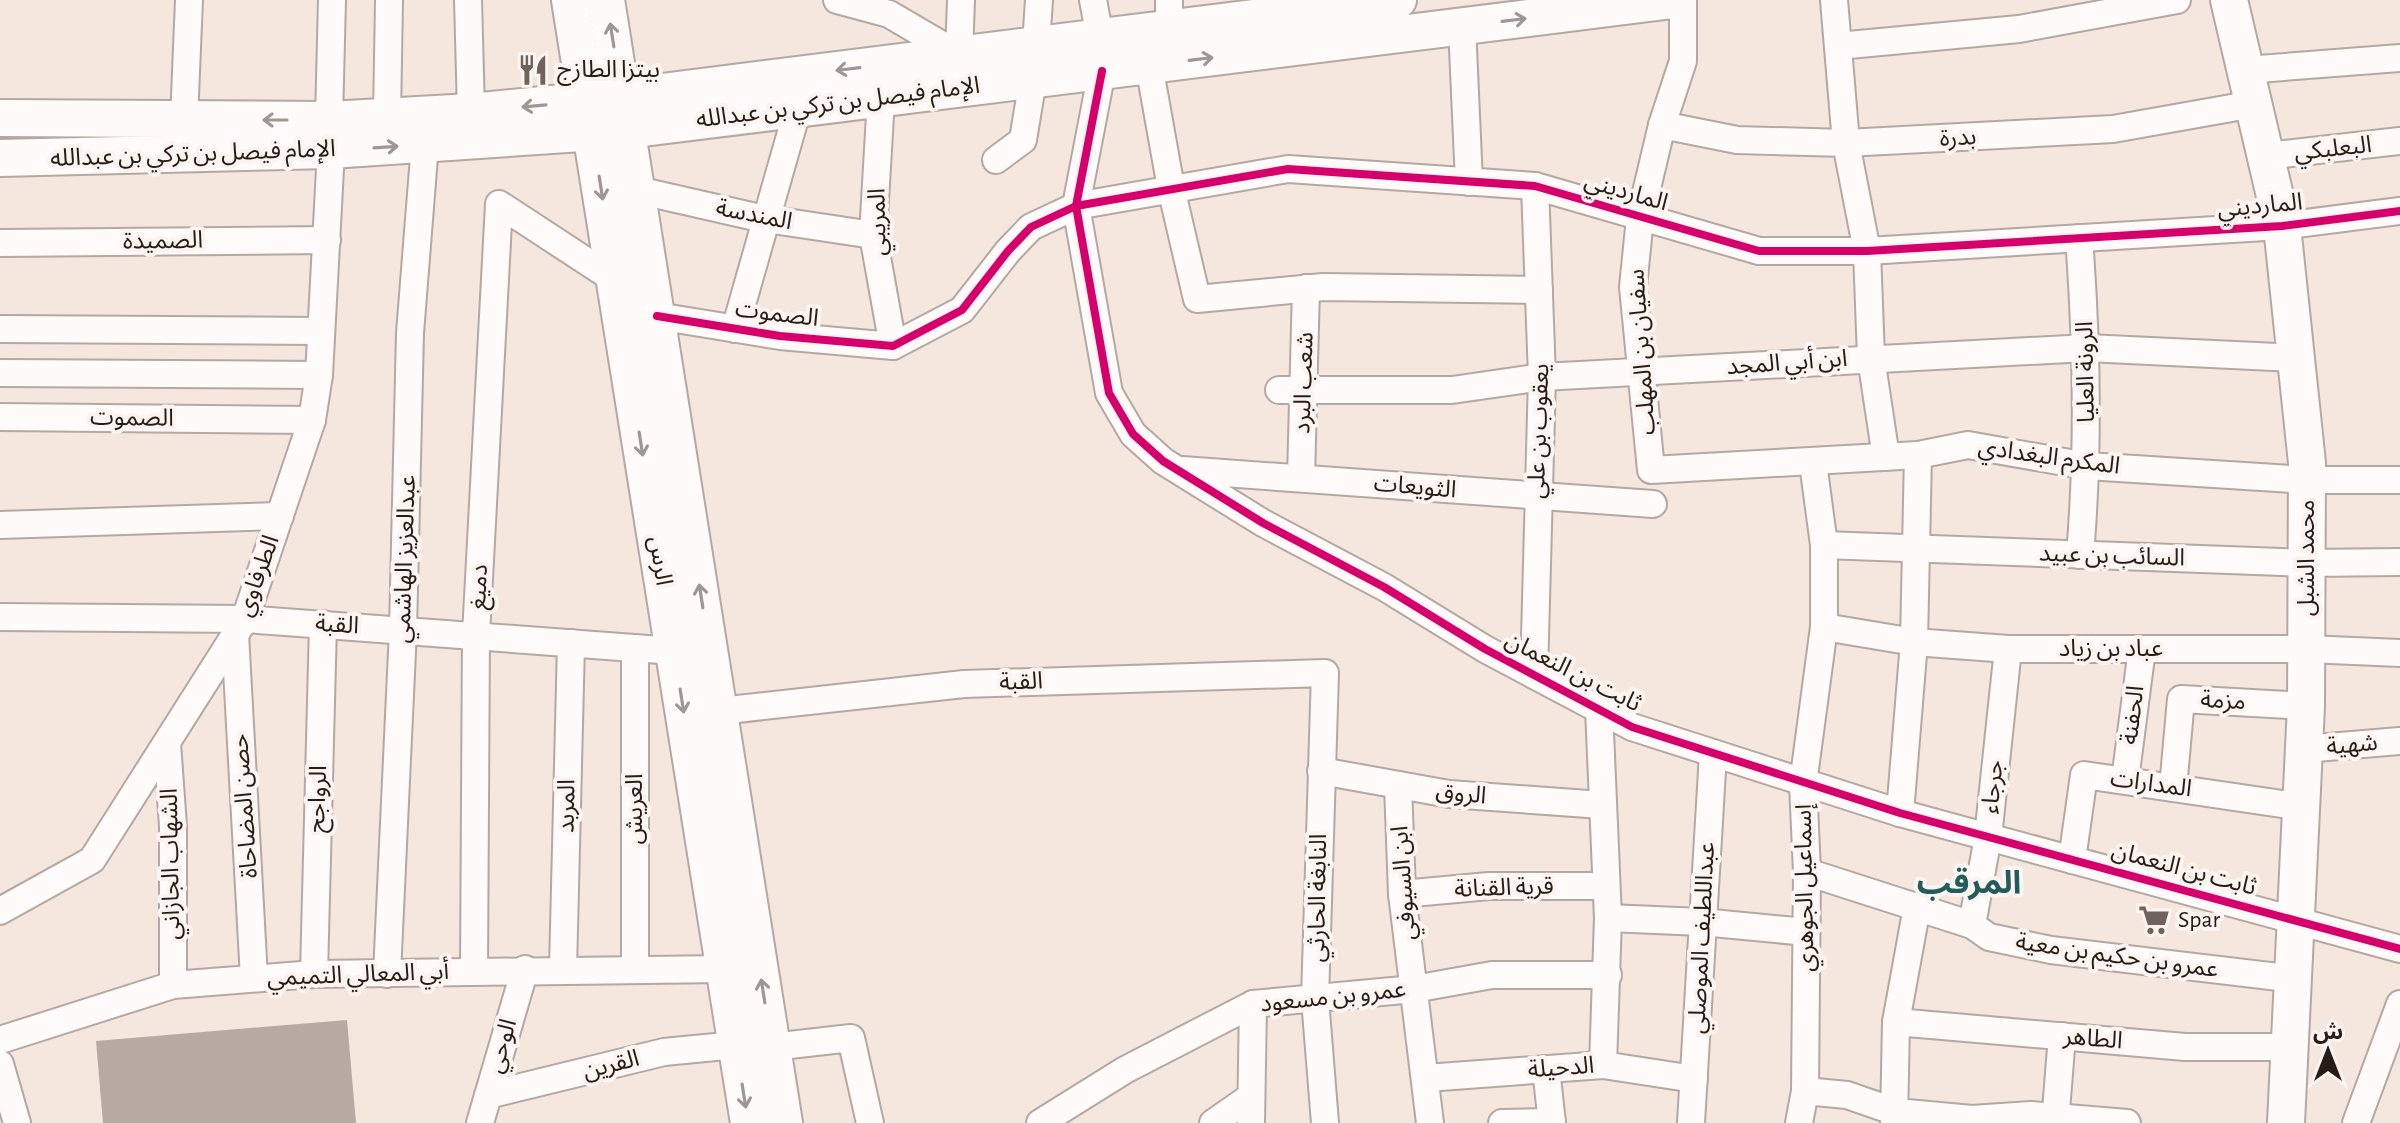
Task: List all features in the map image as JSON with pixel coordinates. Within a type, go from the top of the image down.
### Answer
[{"type":"street","points":[[184,120],[189,0]]},
{"type":"street","name":"الطرفاوي","points":[[0,911],[92,860],[240,626],[312,420],[319,375],[319,331],[327,240],[332,0]]},
{"type":"street","points":[[387,117],[389,0]]},
{"type":"street","points":[[468,0],[471,112]]},
{"type":"street","name":"الرس","points":[[570,0],[607,115],[637,190],[784,1123]]},
{"type":"street","name":"الرس","points":[[606,0],[607,115],[615,280],[749,1123]]},
{"type":"street","points":[[837,0],[888,7],[959,55]]},
{"type":"street","points":[[959,55],[961,0]]},
{"type":"street","points":[[996,160],[1023,140],[1035,62],[1039,0]]},
{"type":"street","points":[[1093,0],[1101,54]]},
{"type":"street","name":"الإمام فيصل بن تركي بن عبدالله","points":[[1101,54],[1169,14],[1398,0]]},
{"type":"street","name":"الإمام فيصل بن تركي بن عبدالله","points":[[0,158],[330,135],[387,117],[471,112],[607,115],[798,108],[881,98],[1035,62],[1101,54],[1149,65],[1673,0]]},
{"type":"street","name":"سفيان بن المهلب","points":[[1651,470],[1633,287],[1640,218],[1662,125],[1683,61],[1683,0]]},
{"type":"street","points":[[1834,0],[1846,143],[1867,251],[1871,358],[1886,457]]},
{"type":"street","points":[[1838,46],[2019,29],[2177,0]]},
{"type":"street","name":"محمد الشبل","points":[[2229,0],[2282,226],[2307,480],[2303,807],[2286,1123]]},
{"type":"street","points":[[888,7],[893,63]]},
{"type":"street","points":[[1462,26],[1469,182]]},
{"type":"street","name":"ثابت بن النعمان","points":[[1101,54],[1076,206],[1109,393],[1133,434],[1177,470],[1534,675],[1632,727],[1900,813],[2400,949]]},
{"type":"street","name":"الإمام فيصل بن تركي بن عبدالله","points":[[0,118],[184,120],[425,144],[607,115],[893,63],[959,55],[1035,62]]},
{"type":"street","points":[[2245,70],[2400,58]]},
{"type":"street","points":[[1149,65],[1171,188],[1197,299],[1306,288],[1539,290]]},
{"type":"street","name":"المريبي","points":[[881,98],[873,235],[893,346]]},
{"type":"street","name":"بدرة","points":[[1662,125],[1737,140],[1846,143],[2113,129],[2254,104]]},
{"type":"street","points":[[735,329],[798,108]]},
{"type":"street","name":"البعلبكي","points":[[2266,156],[2400,141]]},
{"type":"street","name":"عبدالعزيز الهاشمي","points":[[387,974],[403,630],[410,333],[425,144]]},
{"type":"street","name":"المارديني","points":[[893,346],[962,310],[1031,227],[1076,206],[1288,169],[1535,186],[1759,251],[1867,251],[2282,226],[2400,211]]},
{"type":"street","name":"يعقوب بن علي","points":[[1534,675],[1536,498],[1542,377],[1535,186]]},
{"type":"street","name":"المندسة","points":[[637,190],[768,219],[873,235]]},
{"type":"street","name":"دميغ","points":[[474,971],[476,635],[499,204],[615,280]]},
{"type":"street","name":"الرونة العليا","points":[[2079,238],[2087,348],[2087,466],[2080,555]]},
{"type":"street","name":"الصميدة","points":[[0,243],[327,240]]},
{"type":"street","name":"شعب البرد","points":[[1301,478],[1292,390],[1306,288]]},
{"type":"street","name":"الصموت","points":[[657,316],[735,329],[893,346]]},
{"type":"street","points":[[0,329],[319,331]]},
{"type":"street","name":"ابن أبي المجد","points":[[1292,390],[1452,390],[1542,377],[2087,348],[2296,358]]},
{"type":"street","points":[[0,373],[319,375]]},
{"type":"street","name":"الصموت","points":[[0,417],[312,420]]},
{"type":"street","name":"المكرم البغدادي","points":[[1651,470],[1918,455],[1968,445],[2087,466],[2307,480],[2400,480]]},
{"type":"street","points":[[1900,813],[1914,642],[1918,455]]},
{"type":"street","name":"إسماعيل الجوهري","points":[[1799,1123],[1805,1091],[1807,872],[1803,784],[1824,627],[1824,545],[1813,463]]},
{"type":"street","name":"الثويعات","points":[[1177,470],[1653,504]]},
{"type":"street","points":[[0,525],[280,516]]},
{"type":"street","name":"السائب بن عبيد","points":[[1824,545],[2307,563],[2400,562]]},
{"type":"street","name":"القبة","points":[[0,617],[240,626],[323,624],[674,651]]},
{"type":"street","name":"الرواجح","points":[[314,974],[323,624]]},
{"type":"street","name":"حصن المضاحاة","points":[[240,626],[254,978]]},
{"type":"street","name":"عباد بن زياد","points":[[1824,627],[1914,642],[2008,649],[2307,649],[2400,653]]},
{"type":"street","name":"المربد","points":[[563,969],[571,643]]},
{"type":"street","name":"العريش","points":[[635,648],[635,969]]},
{"type":"street","name":"جرجاء","points":[[1972,925],[1988,837],[2008,649]]},
{"type":"street","name":"الحفنة","points":[[2125,780],[2142,649]]},
{"type":"street","name":"القبة","points":[[719,711],[964,684],[1325,673]]},
{"type":"street","name":"النابغة الحارثي","points":[[1325,673],[1315,999],[1325,1123]]},
{"type":"street","name":"مزمة","points":[[2173,788],[2181,699],[2306,706]]},
{"type":"street","points":[[1599,709],[1608,918],[1603,1065]]},
{"type":"street","name":"شهية","points":[[2304,749],[2400,741]]},
{"type":"street","name":"الشهاب الجازاني","points":[[167,743],[173,826],[173,985]]},
{"type":"street","name":"عبداللطيف الموصلي","points":[[1691,1123],[1713,754]]},
{"type":"street","name":"الروق","points":[[1321,771],[1449,794],[1602,805]]},
{"type":"street","name":"المدارات","points":[[2072,860],[2084,775],[2303,807]]},
{"type":"street","name":"ابن السيوفي","points":[[1398,785],[1402,894],[1430,1123]]},
{"type":"street","name":"عمرو بن حكيم بن معية","points":[[1807,872],[1972,925],[1989,937],[2051,950],[2295,979]]},
{"type":"street","name":"قرية القنانة","points":[[1402,894],[1489,886],[1606,886]]},
{"type":"street","points":[[1895,1117],[1896,1022],[1917,907]]},
{"type":"street","points":[[1608,918],[1702,922],[1806,932]]},
{"type":"street","name":"أبي المعالي التميمي","points":[[0,1040],[173,985],[314,974],[525,969],[724,969]]},
{"type":"street","name":"الوحي","points":[[480,1123],[525,969]]},
{"type":"street","name":"عمرو بن مسعود","points":[[1040,1123],[1125,1070],[1253,1004],[1414,989],[1492,975],[1608,975]]},
{"type":"street","points":[[1213,1123],[1250,1111],[1253,1004]]},
{"type":"street","points":[[2356,1123],[2400,1004]]},
{"type":"street","name":"الطاهر","points":[[1896,1022],[2185,1047],[2291,1047]]},
{"type":"street","points":[[2055,1120],[2062,1036]]},
{"type":"street","points":[[772,1047],[851,1038],[870,1123]]},
{"type":"street","name":"القرين","points":[[488,1095],[664,1052],[736,1045]]},
{"type":"street","points":[[0,1064],[17,1123]]},
{"type":"street","name":"الدحيلة","points":[[1426,1078],[1603,1065],[1694,1079]]},
{"type":"street","points":[[1502,1123],[1552,1123],[1546,1069]]},
{"type":"street","points":[[1805,1091],[1847,1095],[1895,1117],[2127,1123]]},
{"type":"building","points":[[347,1020],[356,1123],[103,1123],[96,1041]]},
{"type":"cycle path","points":[[1102,71],[1076,206],[1109,393],[1133,434],[1163,461],[1263,523],[1384,587],[1485,649],[1632,727],[1900,813],[2400,949]]},
{"type":"cycle path","points":[[657,316],[780,336],[893,346],[962,310],[1031,227],[1076,206],[1288,169],[1535,186],[1759,251],[1867,251],[2282,226],[2400,211]]},
{"type":"place","name":"بيتزا الطازج","points":[[533,70]]},
{"type":"place","name":"Spar","points":[[2154,920]]},
{"type":"district","name":"المرقب","points":[[1969,883]]}]
